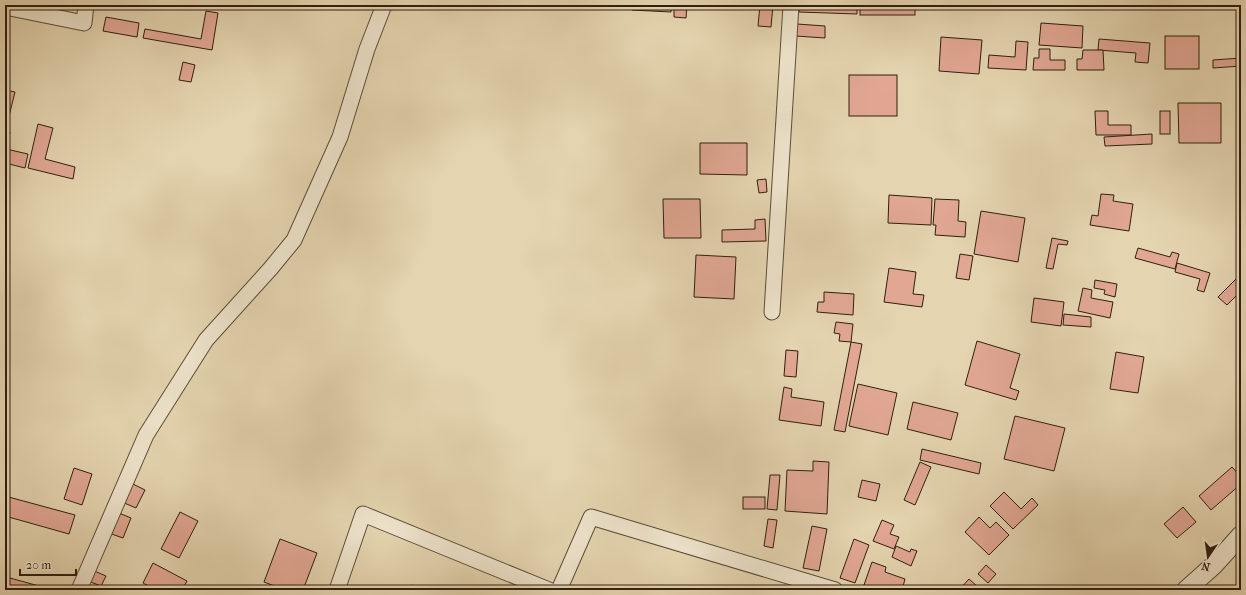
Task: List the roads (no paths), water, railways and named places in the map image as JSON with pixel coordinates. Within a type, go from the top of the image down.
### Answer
[{"type":"street","points":[[5,7],[84,24],[86,5]]},
{"type":"street","points":[[79,590],[146,435],[206,340],[271,268],[294,240],[340,137],[367,49],[384,5]]},
{"type":"street","points":[[772,312],[791,5]]},
{"type":"street","points":[[337,590],[363,514],[549,590]]},
{"type":"street","points":[[559,590],[591,517],[835,590]]},
{"type":"street","points":[[1186,590],[1214,564],[1241,534]]}]
